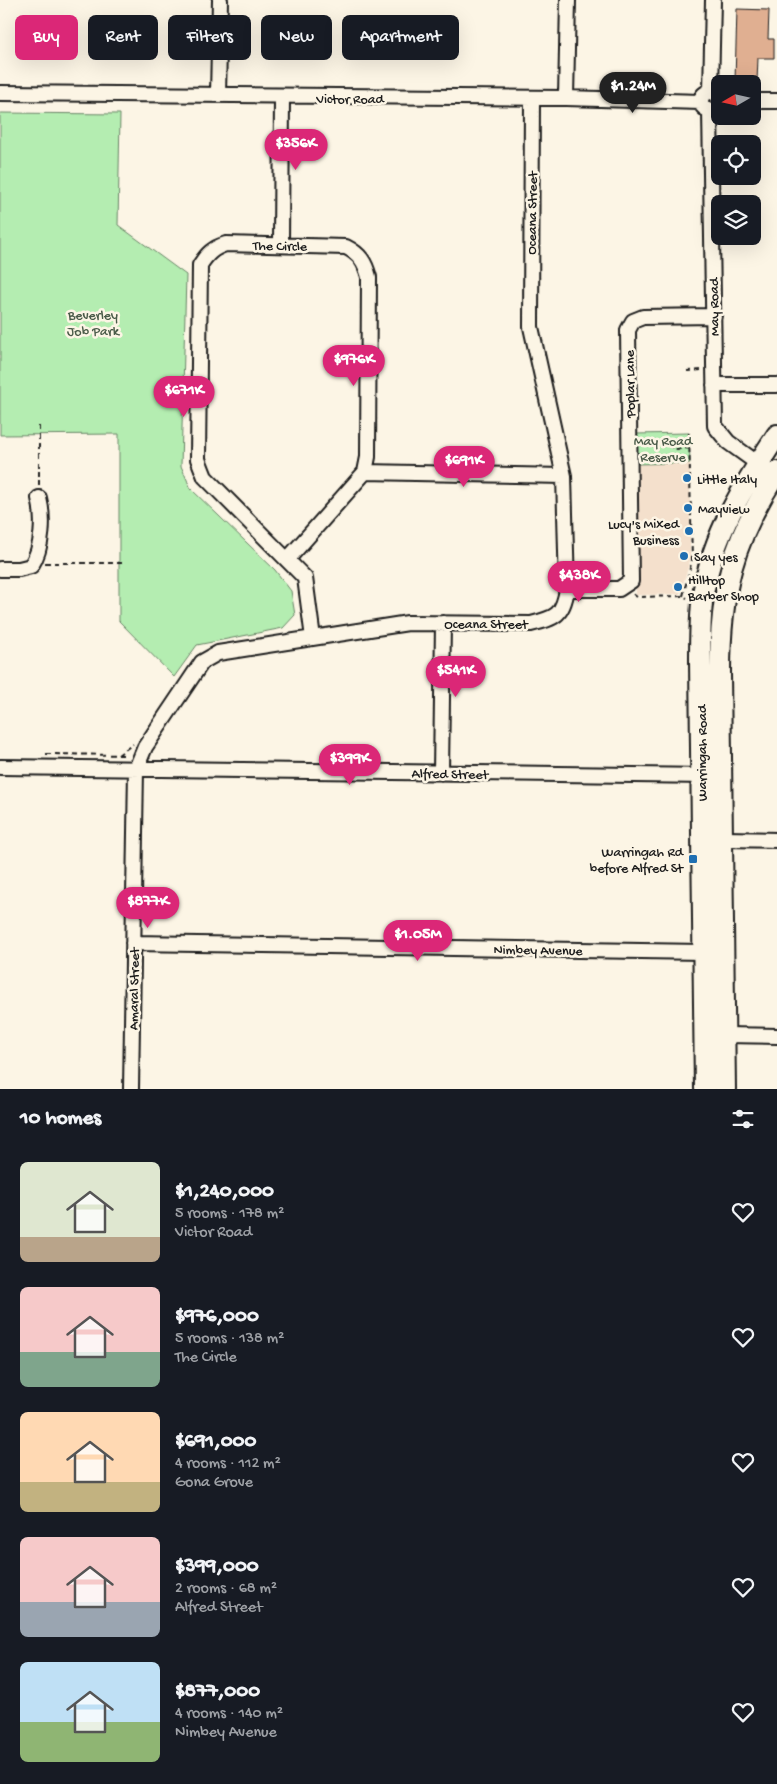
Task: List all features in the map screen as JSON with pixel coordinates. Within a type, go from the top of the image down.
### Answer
[{"type":"highway","name":"Warringah Road","points":[[725,1089],[723,839],[711,776],[700,628],[704,588],[723,526],[777,436]]},
{"type":"highway","name":"Warringah Road","points":[[705,1089],[703,952],[711,776],[720,634],[725,588],[741,537],[776,474]]},
{"type":"street","points":[[218,95],[220,0]]},
{"type":"street","points":[[566,98],[568,0]]},
{"type":"street","name":"May Road","points":[[712,0],[712,75]]},
{"type":"street","name":"Victor Road","points":[[0,93],[711,101]]},
{"type":"street","points":[[281,244],[282,97]]},
{"type":"street","name":"Oceana Street","points":[[136,769],[145,747],[206,659],[218,653],[408,623],[532,624],[550,619],[564,606],[567,589],[564,476],[531,327],[532,98]]},
{"type":"street","points":[[761,101],[777,102]]},
{"type":"street","name":"May Road","points":[[712,125],[715,426],[721,436],[758,465],[776,474]]},
{"type":"street","name":"The Circle","points":[[313,638],[305,578],[205,477],[198,459],[200,266],[206,256],[215,248],[226,244],[281,244],[346,247],[358,253],[366,265],[369,277],[368,437],[365,472]]},
{"type":"street","name":"Poplar Lane","points":[[627,586],[631,582],[628,330],[633,321],[643,317],[714,316]]},
{"type":"street","points":[[714,385],[777,385]]},
{"type":"street","points":[[287,560],[365,472],[564,476]]},
{"type":"street","points":[[0,569],[19,569],[31,566],[37,558],[43,514],[39,498]]},
{"type":"street","points":[[567,589],[619,589],[627,586]]},
{"type":"street","points":[[441,773],[443,623]]},
{"type":"street","name":"Alfred Street","points":[[0,767],[711,776]]},
{"type":"street","name":"Amaral Street","points":[[131,1089],[136,769]]},
{"type":"street","points":[[723,839],[777,840]]},
{"type":"street","name":"Nimbey Avenue","points":[[133,943],[703,952]]},
{"type":"street","points":[[724,1035],[777,1036]]},
{"type":"path","points":[[688,371],[702,370]]},
{"type":"path","points":[[39,426],[39,498]]},
{"type":"path","points":[[683,596],[692,560],[689,433]]},
{"type":"path","points":[[630,454],[640,444],[664,442],[674,449],[690,448]]},
{"type":"path","points":[[37,558],[45,563],[122,563]]},
{"type":"path","points":[[627,586],[637,597],[683,596],[689,599]]},
{"type":"path","points":[[118,755],[136,740]]},
{"type":"path","points":[[39,754],[126,755]]},
{"type":"shaded area","points":[[639,462],[690,463],[690,561],[680,594],[636,595],[636,464]]},
{"type":"green space","name":"Beverley Job Park","points":[[0,113],[120,114],[118,225],[186,275],[181,466],[191,489],[275,570],[291,591],[295,615],[283,628],[197,645],[174,677],[119,621],[119,434],[0,435]]},
{"type":"green space","name":"May Road Reserve","points":[[689,433],[690,463],[636,464],[635,434]]},
{"type":"building","points":[[737,9],[769,10],[768,39],[774,39],[774,58],[758,58],[757,75],[735,75]]},
{"type":"place","name":"Little Italy","points":[[687,478]]},
{"type":"place","name":"Mayview","points":[[688,508]]},
{"type":"place","name":"Lucy's Mixed Business","points":[[689,531]]},
{"type":"place","name":"Say yes","points":[[684,556]]},
{"type":"place","name":"Hilltop Barber Shop","points":[[678,587]]},
{"type":"place","name":"Warringah Rd before Alfred St","points":[[693,859]]}]
